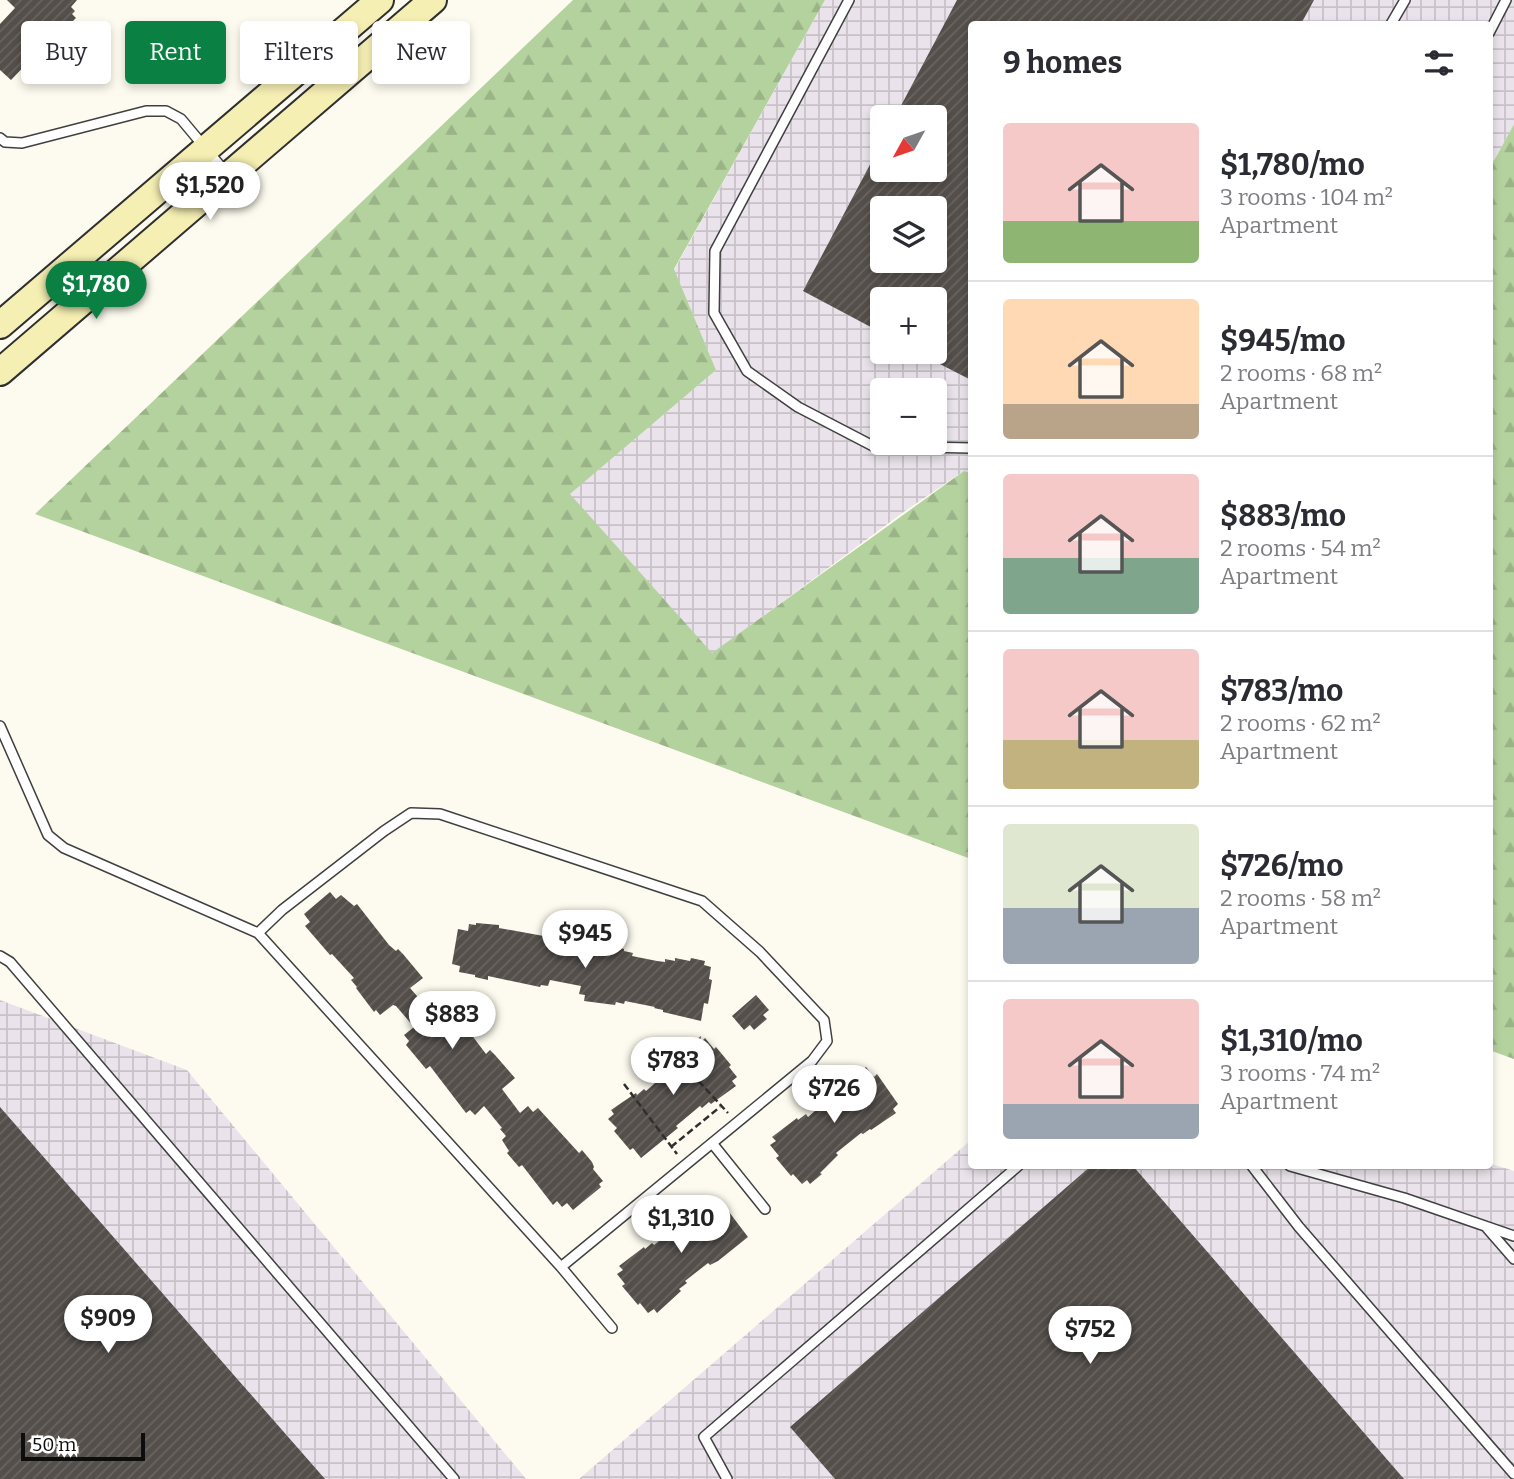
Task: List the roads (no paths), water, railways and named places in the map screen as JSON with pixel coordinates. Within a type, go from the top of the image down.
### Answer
[{"type":"main road","points":[[0,325],[380,0]]},
{"type":"main road","points":[[0,372],[433,0]]},
{"type":"lane","points":[[849,0],[715,251],[714,313],[747,371],[798,407],[873,446],[968,449]]},
{"type":"lane","points":[[1393,21],[1405,0]]},
{"type":"lane","points":[[1493,25],[1506,0]]},
{"type":"lane","points":[[0,138],[5,142],[22,143],[146,111],[166,111],[181,119],[228,176]]},
{"type":"lane","points":[[0,726],[43,825],[55,842],[258,933],[612,1328]]},
{"type":"lane","points":[[258,933],[282,910],[411,813],[440,814],[702,901],[760,952],[824,1020],[827,1041],[812,1061],[561,1268]]},
{"type":"lane","points":[[0,956],[10,962],[454,1479]]},
{"type":"lane","points":[[712,1143],[765,1209]]},
{"type":"lane","points":[[727,1479],[704,1437],[1015,1169]]},
{"type":"lane","points":[[1254,1169],[1299,1227],[1514,1474]]},
{"type":"lane","points":[[1301,1169],[1404,1198],[1514,1236]]},
{"type":"lane","points":[[1486,1226],[1514,1259]]}]
